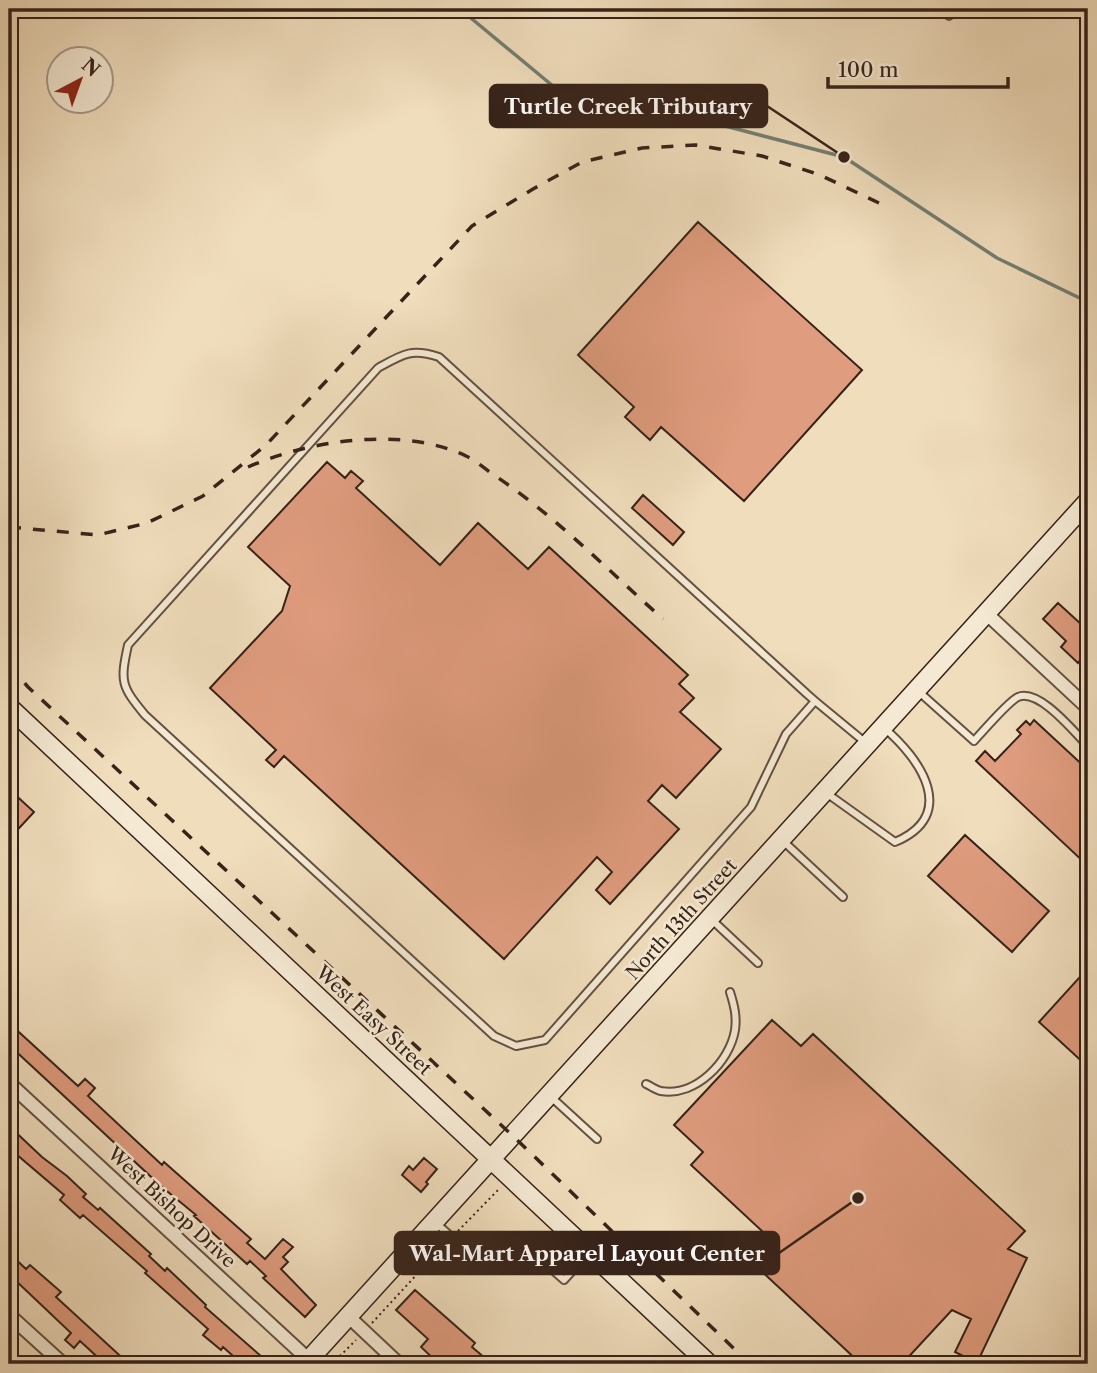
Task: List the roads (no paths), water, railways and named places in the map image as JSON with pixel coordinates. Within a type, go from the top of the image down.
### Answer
[{"type":"main road","name":"North 13th Street","points":[[307,1362],[1088,501]]},
{"type":"main road","name":"West Easy Street","points":[[9,707],[709,1364]]},
{"type":"street","points":[[987,614],[1088,708]]},
{"type":"street","name":"West Bishop Drive","points":[[9,1083],[307,1362]]},
{"type":"street","points":[[9,1315],[63,1364]]},
{"type":"street","points":[[349,1317],[399,1364]]},
{"type":"lane","points":[[949,16],[956,9]]},
{"type":"lane","points":[[815,701],[786,734],[751,807],[545,1040],[516,1046],[494,1036],[145,715],[127,693],[122,673],[128,645],[378,368],[400,356],[420,351],[439,357],[815,701],[866,744]]},
{"type":"lane","points":[[917,690],[974,741],[1017,697],[1031,695],[1043,702],[1088,746]]},
{"type":"lane","points":[[824,791],[895,842],[912,835],[927,816],[931,798],[919,769],[903,744],[883,727]]},
{"type":"lane","points":[[781,839],[843,897]]},
{"type":"lane","points":[[709,918],[758,963]]},
{"type":"lane","points":[[646,1084],[660,1091],[687,1088],[716,1068],[729,1049],[735,1031],[736,1013],[730,992]]},
{"type":"lane","points":[[550,1096],[597,1139]]},
{"type":"lane","points":[[435,1222],[485,1267],[514,1236],[564,1280],[590,1251]]},
{"type":"waterway","points":[[460,9],[565,96],[668,111],[844,157],[997,258],[1088,302]]},
{"type":"railway","points":[[9,527],[98,535],[147,523],[203,496],[266,445],[472,226],[582,162],[642,148],[696,145],[762,156],[820,175],[879,203]]},
{"type":"railway","points":[[248,467],[299,450],[357,440],[414,441],[441,447],[470,458],[519,493],[562,527],[663,619]]},
{"type":"railway","points":[[9,665],[28,687],[513,1136],[750,1364]]},
{"type":"place","name":"Turtle Creek Tributary","points":[[844,157]]},
{"type":"place","name":"Wal-Mart Apparel Layout Center","points":[[858,1198]]}]
